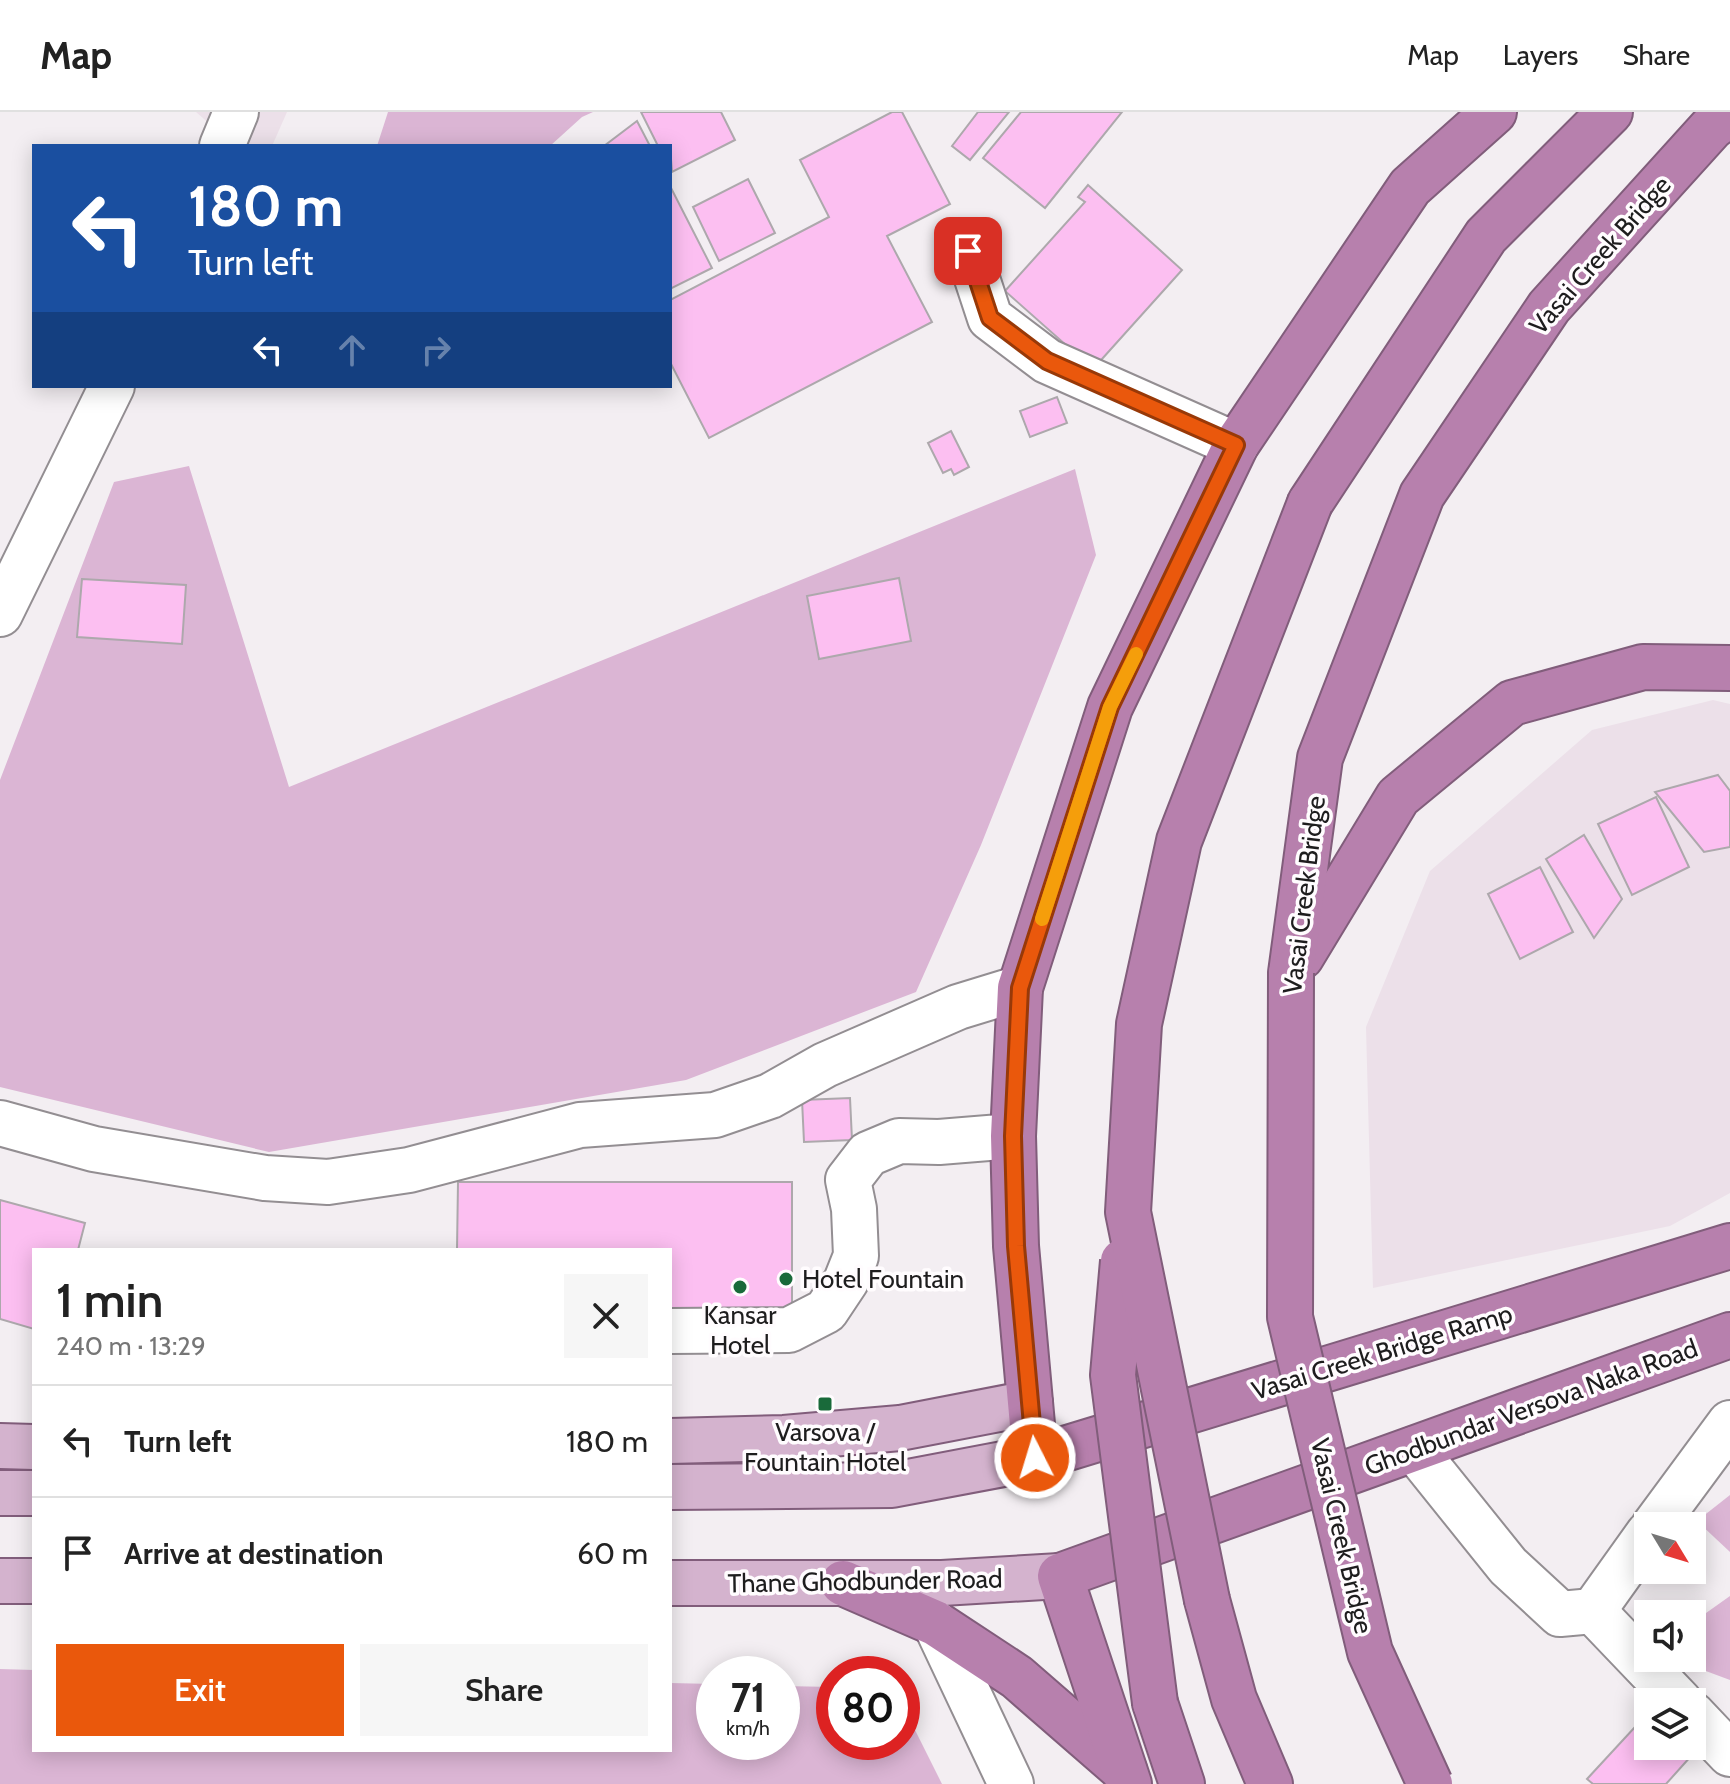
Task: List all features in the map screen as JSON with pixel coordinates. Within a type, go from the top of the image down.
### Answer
[{"type":"highway","points":[[1035,1458],[1016,1246],[1013,1136],[1020,988],[1110,707],[1236,445],[1410,187],[1494,112]]},
{"type":"highway","points":[[1182,1784],[1155,1703],[1113,1375],[1128,1212],[1139,1024],[1179,841],[1310,503],[1486,236],[1610,112]]},
{"type":"highway","name":"Vasai Creek Bridge","points":[[1430,1784],[1370,1652],[1290,1317],[1291,973],[1320,758],[1422,495],[1549,307],[1712,127],[1730,114]]},
{"type":"highway","points":[[1291,973],[1398,797],[1512,703],[1643,667],[1730,668]]},
{"type":"highway","points":[[1128,1212],[1207,1600],[1234,1699],[1270,1784]]},
{"type":"highway","name":"Vasai Creek Bridge Ramp","points":[[1035,1458],[1730,1246]]},
{"type":"highway","name":"Ghodbundar Versova Naka Road","points":[[1060,1576],[1730,1335]]},
{"type":"highway","points":[[1060,1576],[1126,1777]]},
{"type":"highway","points":[[843,1583],[935,1623],[1017,1677],[1126,1777]]},
{"type":"main road","points":[[672,1441],[784,1438],[900,1428],[1030,1403]]},
{"type":"main road","points":[[0,1446],[32,1447]]},
{"type":"main road","points":[[672,1487],[892,1485],[1035,1458]]},
{"type":"main road","points":[[0,1493],[32,1493]]},
{"type":"main road","name":"Thane Ghodbunder Road","points":[[672,1583],[942,1583],[1060,1576]]},
{"type":"main road","points":[[0,1581],[32,1581]]},
{"type":"street","points":[[223,144],[236,112]]},
{"type":"street","points":[[968,251],[990,318],[1047,361],[1236,445]]},
{"type":"street","points":[[0,614],[111,388]]},
{"type":"street","points":[[0,1123],[94,1149],[265,1178],[328,1182],[409,1170],[580,1125],[715,1115],[770,1096],[825,1065],[958,1007],[1020,988]]},
{"type":"street","points":[[672,1331],[789,1330],[826,1311],[846,1281],[856,1256],[854,1209],[848,1180],[868,1154],[899,1141],[939,1142],[1013,1136]]},
{"type":"street","points":[[1664,1512],[1730,1423]]},
{"type":"street","points":[[1414,1449],[1508,1566],[1560,1614],[1593,1611],[1634,1554]]},
{"type":"street","points":[[1593,1611],[1667,1688]]},
{"type":"street","points":[[935,1623],[1011,1784]]},
{"type":"street","points":[[1706,1729],[1730,1754]]},
{"type":"shaded area","points":[[196,112],[287,112],[273,144],[233,144]]},
{"type":"shaded area","points":[[388,112],[593,112],[582,117],[552,144],[378,144]]},
{"type":"shaded area","points":[[189,466],[289,787],[1075,469],[1096,555],[981,845],[916,992],[686,1080],[269,1152],[0,1087],[0,780],[114,482]]},
{"type":"shaded area","points":[[1713,700],[1730,704],[1730,1193],[1670,1226],[1373,1288],[1366,1027],[1430,871],[1592,730]]},
{"type":"shaded area","points":[[1730,1495],[1730,1552],[1706,1529],[1706,1514]]},
{"type":"shaded area","points":[[1730,1596],[1730,1680],[1706,1671],[1706,1613]]},
{"type":"shaded area","points":[[0,1669],[32,1670],[32,1752],[672,1752],[672,1683],[696,1684],[696,1760],[800,1760],[800,1686],[816,1687],[816,1760],[920,1760],[920,1740],[942,1784],[0,1784]]},
{"type":"building","points":[[641,112],[721,112],[735,140],[672,172],[672,144],[657,144]]},
{"type":"building","points":[[892,112],[902,112],[950,204],[887,236],[932,322],[709,438],[672,366],[672,299],[829,217],[800,160]]},
{"type":"building","points":[[978,112],[1009,112],[970,160],[952,146]]},
{"type":"building","points":[[1021,112],[1122,112],[1045,208],[983,158]]},
{"type":"building","points":[[637,121],[649,144],[607,144]]},
{"type":"building","points":[[748,179],[775,233],[719,261],[693,207]]},
{"type":"building","points":[[1088,185],[1182,270],[1093,369],[1005,291],[1085,202],[1078,197]]},
{"type":"building","points":[[672,190],[712,268],[672,288]]},
{"type":"building","points":[[1057,397],[1067,423],[1030,437],[1020,411]]},
{"type":"building","points":[[951,431],[969,467],[954,475],[951,469],[943,473],[928,443]]},
{"type":"building","points":[[899,578],[911,641],[819,659],[807,596]]},
{"type":"building","points":[[82,579],[186,585],[182,644],[77,637]]},
{"type":"building","points":[[1718,775],[1730,791],[1730,847],[1704,852],[1655,792]]},
{"type":"building","points":[[1656,797],[1689,867],[1632,895],[1598,824]]},
{"type":"building","points":[[1584,835],[1622,899],[1594,938],[1546,859]]},
{"type":"building","points":[[1540,867],[1573,932],[1520,959],[1488,894]]},
{"type":"building","points":[[850,1098],[852,1140],[804,1142],[802,1100]]},
{"type":"building","points":[[458,1182],[792,1182],[792,1312],[672,1312],[672,1248],[457,1248]]},
{"type":"building","points":[[0,1200],[85,1223],[79,1248],[32,1248],[32,1328],[0,1319]]},
{"type":"building","points":[[1634,1728],[1634,1760],[1688,1760],[1666,1784],[1593,1784],[1587,1779]]},
{"type":"slow traffic","points":[[1042,919],[1110,707],[1136,654]]},
{"type":"place","name":"Hotel Fountain","points":[[786,1279]]},
{"type":"place","name":"Kansar Hotel","points":[[740,1287]]},
{"type":"place","name":"Varsova / Fountain Hotel","points":[[825,1404]]},
{"type":"route","points":[[968,251],[990,318],[1047,361],[1236,445],[1110,707],[1020,988],[1013,1136],[1016,1246],[1035,1458]]}]
